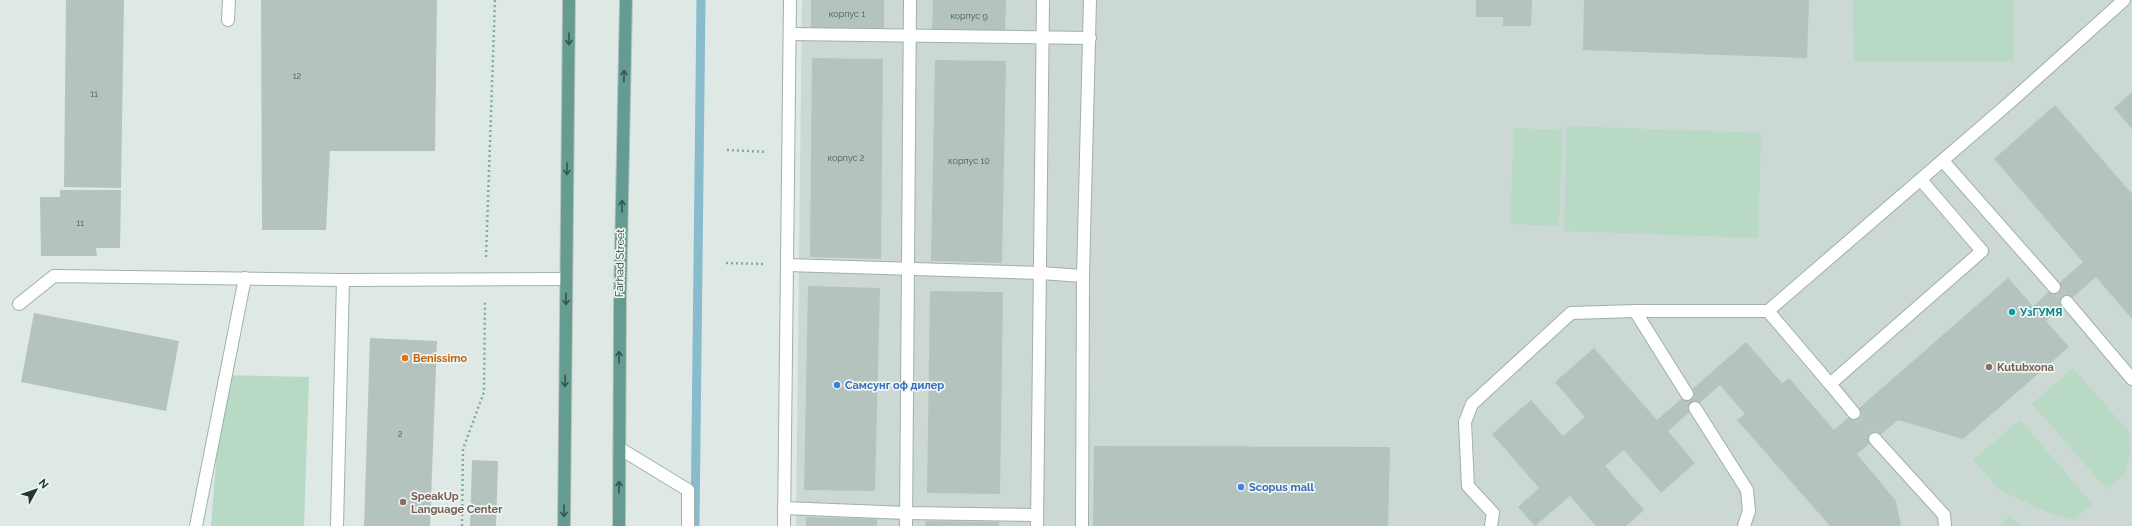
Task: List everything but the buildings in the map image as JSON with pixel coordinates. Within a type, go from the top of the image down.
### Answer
[{"type":"main road","points":[[564,526],[569,0]]},
{"type":"main road","name":"Farhad Street","points":[[618,526],[626,0]]},
{"type":"lane","points":[[228,20],[229,0]]},
{"type":"lane","points":[[784,526],[790,0]]},
{"type":"lane","points":[[906,526],[910,0]]},
{"type":"lane","points":[[784,508],[1037,520],[1044,0]]},
{"type":"lane","points":[[1082,526],[1083,276],[1090,0]]},
{"type":"lane","points":[[1491,526],[1493,513],[1468,486],[1465,422],[1472,404],[1571,313],[1635,311],[1768,311],[1943,161],[2124,0]]},
{"type":"lane","points":[[790,34],[1090,38]]},
{"type":"lane","points":[[1943,161],[2054,287]]},
{"type":"lane","points":[[1830,384],[1982,251],[1921,180]]},
{"type":"lane","points":[[787,265],[908,268],[1083,276]]},
{"type":"lane","points":[[19,304],[54,276],[343,280],[566,279]]},
{"type":"lane","points":[[196,526],[245,278]]},
{"type":"lane","points":[[337,526],[343,280]]},
{"type":"lane","points":[[2067,302],[2132,379]]},
{"type":"lane","points":[[1635,311],[1687,394]]},
{"type":"lane","points":[[1768,311],[1854,413]]},
{"type":"lane","points":[[1695,408],[1747,490],[1749,511],[1744,526]]},
{"type":"lane","points":[[1875,439],[1944,515],[1945,526]]},
{"type":"lane","points":[[619,448],[688,490],[688,526]]},
{"type":"path","points":[[728,150],[788,153]]},
{"type":"path","points":[[726,263],[787,265]]},
{"type":"shaded area","points":[[802,0],[2132,0],[2132,526],[796,526]]},
{"type":"green space","points":[[1853,0],[2014,0],[2014,61],[1854,61]]},
{"type":"green space","points":[[1567,126],[1761,133],[1758,238],[1564,231]]},
{"type":"green space","points":[[1514,128],[1562,130],[1559,226],[1510,224]]},
{"type":"green space","points":[[2073,368],[2128,431],[2131,450],[2125,474],[2107,489],[2032,404]]},
{"type":"green space","points":[[223,375],[309,377],[304,526],[211,526]]},
{"type":"green space","points":[[2020,420],[2092,504],[2074,519],[2054,515],[2000,490],[1973,460]]},
{"type":"green space","points":[[2009,517],[2024,526],[2000,526]]},
{"type":"waterway","points":[[695,526],[701,0]]},
{"type":"tunnel","points":[[2054,287],[2067,302]]},
{"type":"tunnel","points":[[1854,413],[1875,439]]},
{"type":"place","name":"УзГУМЯ","points":[[2012,312]]},
{"type":"place","name":"Benissimo","points":[[405,358]]},
{"type":"place","name":"Kutubxona","points":[[1989,367]]},
{"type":"place","name":"Самсунг оф дилер","points":[[837,385]]},
{"type":"place","name":"Scopus mall","points":[[1241,487]]},
{"type":"place","name":"SpeakUp Language Center","points":[[403,502]]}]
